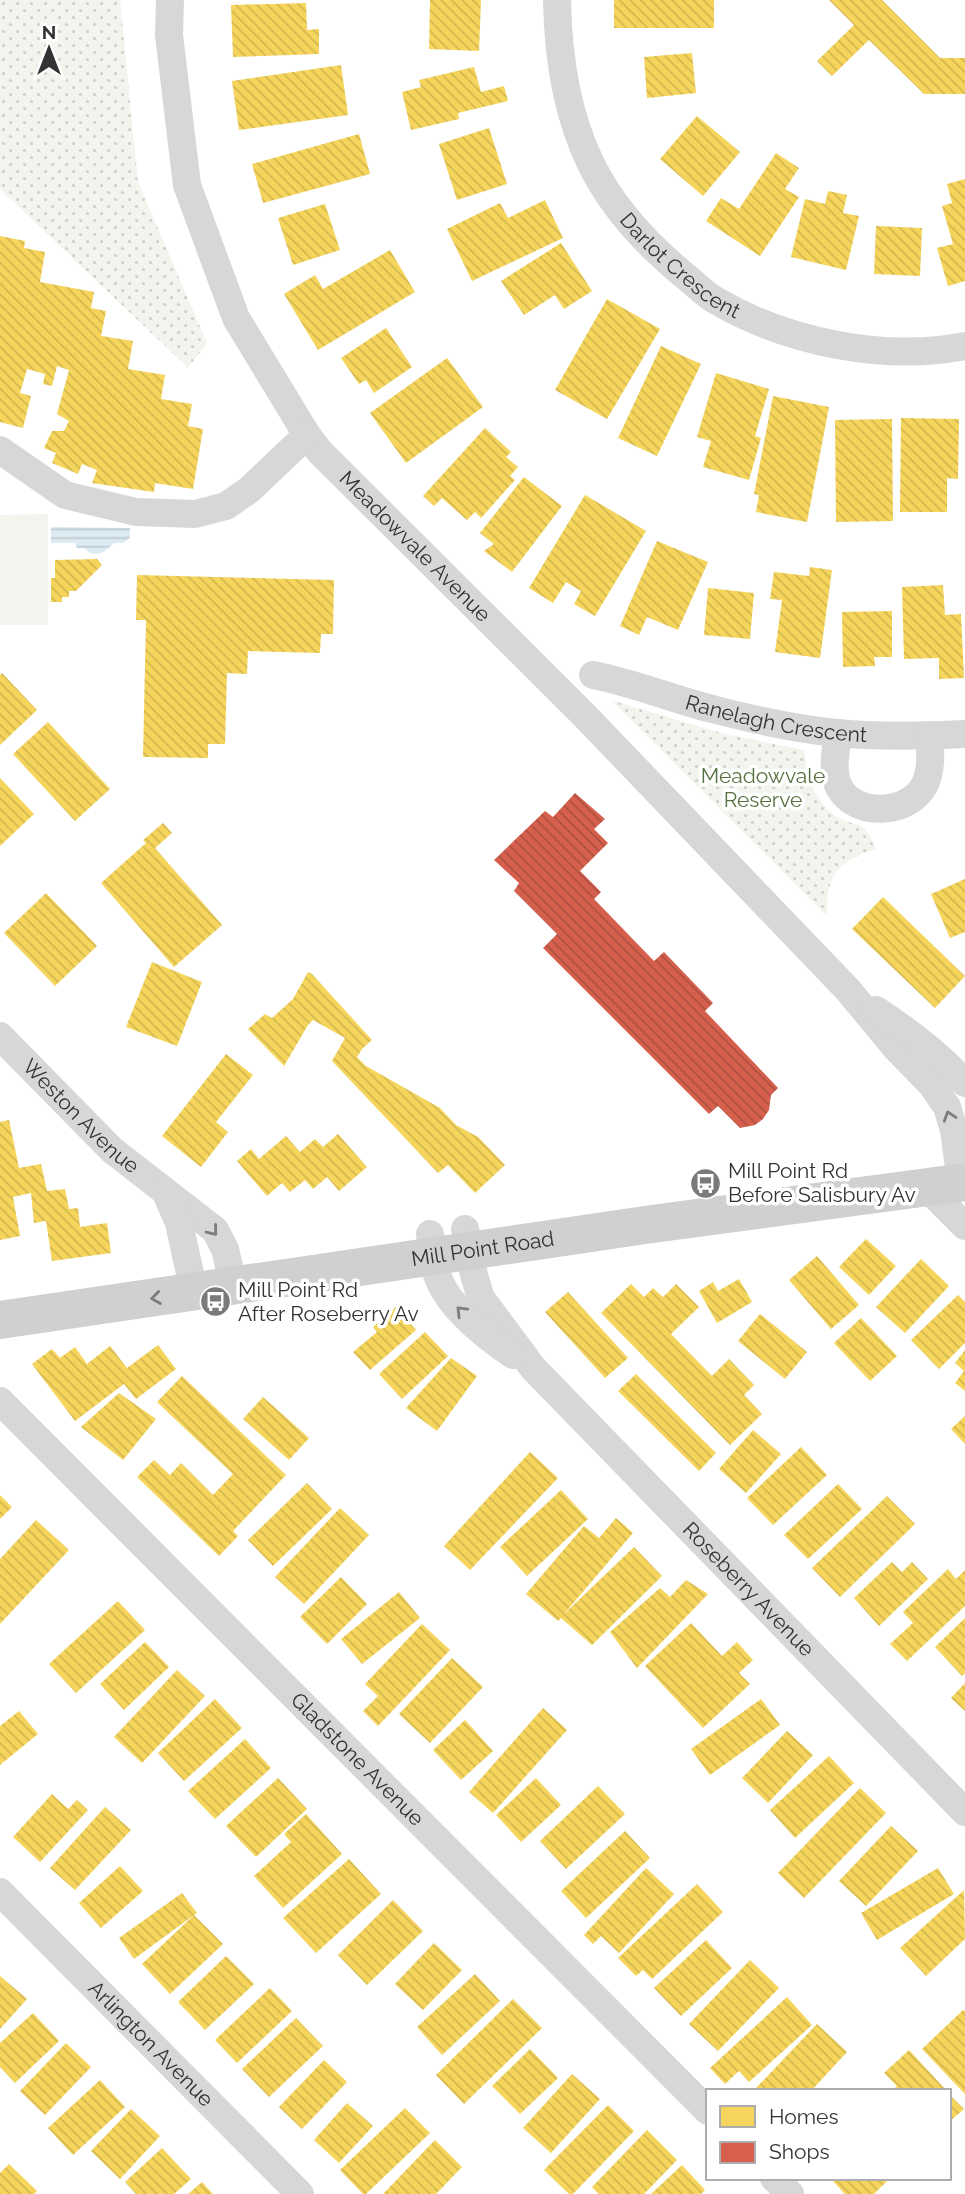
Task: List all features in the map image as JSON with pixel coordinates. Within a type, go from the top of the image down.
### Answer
[{"type":"main road","name":"Mill Point Road","points":[[0,1320],[192,1280],[449,1243],[680,1202],[955,1174]]},
{"type":"main road","name":"Mill Point Road","points":[[0,1295],[192,1280]]},
{"type":"street","name":"Meadowvale Avenue","points":[[170,0],[169,35],[187,185],[236,318],[307,435],[320,452],[585,716],[848,990],[896,1048],[932,1085],[947,1107],[954,1130],[955,1174]]},
{"type":"street","name":"Darlot Crescent","points":[[557,0],[558,43],[569,106],[592,165],[623,216],[669,264],[714,299],[778,331],[863,350],[939,351],[965,346]]},
{"type":"street","points":[[0,450],[65,495],[136,512],[195,514],[226,506],[249,490],[307,435]]},
{"type":"street","name":"Ranelagh Crescent","points":[[593,675],[619,680],[724,712],[838,733],[965,734]]},
{"type":"street","points":[[838,733],[835,762],[838,784],[845,796],[862,807],[883,810],[912,798],[926,783],[930,735]]},
{"type":"street","name":"Meadowvale Avenue","points":[[848,990],[907,1030],[965,1083]]},
{"type":"street","name":"Weston Avenue","points":[[0,1036],[112,1150],[215,1230],[232,1274]]},
{"type":"street","points":[[955,1174],[965,1226]]},
{"type":"street","name":"Weston Avenue","points":[[166,1193],[179,1223],[192,1280]]},
{"type":"street","name":"Roseberry Avenue","points":[[449,1243],[481,1298],[533,1368],[965,1812]]},
{"type":"street","name":"Gladstone Avenue","points":[[2,1400],[706,2110]]},
{"type":"street","name":"Arlington Avenue","points":[[0,1892],[300,2194]]},
{"type":"street","points":[[776,2180],[790,2194]]},
{"type":"green space","points":[[0,0],[120,0],[138,182],[207,343],[188,368],[0,189]]},
{"type":"green space","points":[[48,514],[48,625],[0,625],[0,515]]},
{"type":"green space","name":"Meadowvale Reserve","points":[[611,700],[721,733],[804,750],[810,779],[818,797],[830,812],[865,829],[876,849],[852,859],[837,872],[829,890],[827,916]]},
{"type":"shaded area","points":[[51,527],[130,528],[130,538],[123,543],[114,543],[100,553],[92,554],[84,548],[77,548],[75,543],[51,543]]},
{"type":"building: Homes","points":[[430,0],[481,0],[479,51],[429,49]]},
{"type":"building: Homes","points":[[614,0],[714,0],[714,28],[614,28]]},
{"type":"building: Homes","points":[[829,0],[882,0],[940,58],[965,58],[965,94],[924,94],[869,40],[832,76],[817,61],[854,25]]},
{"type":"building: Homes","points":[[306,3],[307,30],[319,29],[319,54],[233,57],[231,5]]},
{"type":"building: Homes","points":[[692,53],[696,93],[647,98],[644,57]]},
{"type":"building: Homes","points":[[341,65],[348,115],[239,130],[232,81]]},
{"type":"building: Homes","points":[[474,67],[481,92],[504,86],[508,101],[458,113],[459,119],[411,130],[402,92],[421,87],[419,80]]},
{"type":"building: Homes","points":[[697,116],[740,152],[703,196],[660,159]]},
{"type":"building: Homes","points":[[489,128],[507,184],[457,200],[439,144]]},
{"type":"building: Homes","points":[[359,134],[370,174],[263,203],[252,164]]},
{"type":"building: Homes","points":[[776,153],[799,168],[785,189],[799,197],[760,256],[706,221],[721,198],[739,209]]},
{"type":"building: Homes","points":[[965,179],[965,281],[948,286],[937,248],[953,244],[942,206],[952,203],[947,184]]},
{"type":"building: Homes","points":[[828,191],[847,195],[843,213],[859,216],[846,270],[791,257],[805,199],[825,204]]},
{"type":"building: Homes","points":[[545,200],[563,238],[472,281],[447,229],[500,203],[508,218]]},
{"type":"building: Homes","points":[[325,204],[340,250],[293,265],[278,218]]},
{"type":"building: Homes","points":[[876,226],[922,228],[920,276],[874,274]]},
{"type":"building: Homes","points":[[0,236],[25,241],[24,248],[45,252],[40,282],[94,292],[91,308],[106,311],[101,336],[133,341],[128,369],[165,375],[161,399],[192,404],[188,426],[203,429],[193,489],[155,483],[154,492],[92,483],[97,470],[82,464],[78,474],[52,463],[56,453],[44,448],[52,431],[64,431],[69,421],[57,414],[69,370],[57,366],[52,386],[43,384],[45,374],[27,369],[20,393],[31,396],[23,428],[0,422]]},
{"type":"building: Homes","points":[[561,243],[592,291],[564,309],[555,295],[524,315],[501,281]]},
{"type":"building: Homes","points":[[390,250],[415,292],[318,350],[284,294],[315,275],[323,289]]},
{"type":"building: Homes","points":[[607,299],[660,329],[607,419],[555,390]]},
{"type":"building: Homes","points":[[386,328],[412,367],[374,393],[366,380],[359,384],[341,358]]},
{"type":"building: Homes","points":[[661,346],[701,364],[657,456],[618,438]]},
{"type":"building: Homes","points":[[447,358],[483,407],[406,463],[370,413]]},
{"type":"building: Homes","points":[[716,373],[769,389],[755,436],[761,438],[749,480],[703,467],[711,441],[697,437]]},
{"type":"building: Homes","points":[[773,396],[829,407],[807,522],[756,512],[759,495],[754,494]]},
{"type":"building: Homes","points":[[901,418],[959,419],[958,479],[947,478],[947,512],[900,512]]},
{"type":"building: Homes","points":[[892,419],[893,521],[836,522],[835,420]]},
{"type":"building: Homes","points":[[485,428],[511,452],[506,457],[518,467],[510,476],[515,480],[481,518],[475,512],[467,520],[442,498],[434,506],[423,496]]},
{"type":"building: Homes","points":[[524,477],[562,506],[512,572],[484,551],[494,544],[480,533]]},
{"type":"building: Homes","points":[[585,495],[646,531],[595,616],[574,604],[581,591],[566,582],[553,603],[529,588]]},
{"type":"building: Homes","points":[[657,541],[708,562],[678,630],[647,617],[639,635],[620,626]]},
{"type":"building: Homes","points":[[97,559],[102,565],[76,591],[69,591],[69,597],[62,597],[62,602],[51,602],[51,578],[55,578],[55,560]]},
{"type":"building: Homes","points":[[810,567],[832,570],[820,658],[775,652],[782,600],[770,599],[774,572],[809,576]]},
{"type":"building: Homes","points":[[137,575],[334,580],[333,634],[321,634],[320,653],[248,651],[247,674],[227,673],[225,744],[208,744],[208,758],[143,757],[146,620],[136,620]]},
{"type":"building: Homes","points":[[943,585],[945,615],[961,614],[964,678],[939,679],[939,658],[904,659],[902,587]]},
{"type":"building: Homes","points":[[708,588],[754,593],[750,639],[704,635]]},
{"type":"building: Homes","points":[[892,611],[892,657],[874,657],[875,666],[843,667],[842,612]]},
{"type":"building: Homes","points":[[2,673],[37,710],[0,745],[0,675]]},
{"type":"building: Homes","points":[[48,722],[110,789],[75,821],[13,754]]},
{"type":"building: Homes","points":[[0,778],[34,814],[0,846]]},
{"type":"building: Homes","points":[[163,823],[172,833],[155,848],[222,925],[174,967],[101,883],[146,843],[143,840]]},
{"type":"building: Homes","points":[[965,879],[965,932],[950,938],[931,894]]},
{"type":"building: Homes","points":[[46,893],[97,946],[55,986],[4,933]]},
{"type":"building: Homes","points":[[883,897],[965,976],[935,1008],[852,929]]},
{"type":"building: Homes","points":[[152,962],[202,982],[177,1046],[126,1027]]},
{"type":"building: Homes","points":[[308,972],[372,1040],[357,1057],[366,1066],[440,1108],[456,1125],[478,1137],[505,1165],[475,1193],[448,1165],[438,1173],[332,1061],[345,1038],[313,1020],[284,1066],[248,1029],[265,1014],[272,1018],[293,999]]},
{"type":"building: Homes","points":[[226,1054],[253,1075],[216,1122],[228,1132],[201,1167],[162,1136]]},
{"type":"building: Homes","points":[[9,1120],[19,1168],[41,1164],[47,1191],[65,1189],[69,1209],[78,1208],[80,1227],[107,1223],[111,1253],[52,1261],[46,1221],[34,1223],[31,1193],[13,1197],[20,1236],[0,1240],[0,1122]]},
{"type":"building: Homes","points":[[338,1134],[367,1167],[339,1191],[327,1177],[313,1189],[305,1180],[290,1192],[282,1183],[267,1196],[237,1161],[251,1149],[259,1159],[286,1136],[300,1152],[315,1139],[323,1147]]},
{"type":"building: Homes","points":[[866,1239],[896,1266],[869,1295],[839,1267]]},
{"type":"building: Homes","points":[[817,1256],[859,1305],[831,1329],[789,1280]]},
{"type":"building: Homes","points":[[921,1259],[949,1286],[905,1333],[876,1307]]},
{"type":"building: Homes","points":[[739,1279],[752,1302],[717,1323],[699,1291],[713,1282],[718,1291]]},
{"type":"building: Homes","points":[[631,1284],[644,1297],[653,1288],[663,1297],[676,1284],[699,1307],[671,1334],[712,1376],[729,1359],[754,1385],[744,1395],[762,1414],[730,1445],[601,1313]]},
{"type":"building: Homes","points":[[568,1292],[628,1358],[605,1378],[545,1312]]},
{"type":"building: Homes","points":[[958,1295],[965,1302],[965,1343],[939,1369],[911,1340]]},
{"type":"building: Homes","points":[[396,1307],[416,1330],[370,1370],[353,1352],[377,1332],[373,1327]]},
{"type":"building: Homes","points":[[760,1314],[807,1352],[785,1379],[738,1341]]},
{"type":"building: Homes","points":[[861,1318],[897,1356],[870,1381],[834,1343]]},
{"type":"building: Homes","points":[[425,1332],[448,1356],[402,1399],[379,1374]]},
{"type":"building: Homes","points":[[158,1345],[176,1369],[136,1399],[124,1384],[75,1421],[32,1364],[52,1349],[60,1358],[75,1347],[87,1364],[110,1346],[127,1368]]},
{"type":"building: Homes","points":[[965,1350],[965,1391],[955,1383],[964,1371],[955,1363]]},
{"type":"building: Homes","points":[[451,1358],[477,1376],[437,1431],[406,1408]]},
{"type":"building: Homes","points":[[636,1374],[716,1453],[699,1471],[618,1391]]},
{"type":"building: Homes","points":[[182,1376],[286,1475],[233,1531],[238,1536],[219,1556],[137,1477],[154,1460],[170,1475],[181,1463],[213,1495],[233,1474],[157,1402]]},
{"type":"building: Homes","points":[[119,1393],[156,1419],[123,1460],[81,1427]]},
{"type":"building: Homes","points":[[263,1397],[309,1438],[289,1460],[243,1419]]},
{"type":"building: Homes","points":[[965,1416],[965,1444],[951,1429]]},
{"type":"building: Homes","points":[[753,1430],[781,1454],[746,1493],[719,1469]]},
{"type":"building: Homes","points":[[801,1447],[827,1475],[773,1525],[747,1498]]},
{"type":"building: Homes","points":[[530,1452],[558,1478],[470,1570],[444,1546]]},
{"type":"building: Homes","points":[[307,1483],[332,1509],[273,1566],[248,1540]]},
{"type":"building: Homes","points":[[838,1484],[862,1509],[808,1559],[784,1535]]},
{"type":"building: Homes","points":[[561,1490],[588,1519],[527,1576],[500,1547]]},
{"type":"building: Homes","points":[[0,1495],[12,1507],[0,1519]]},
{"type":"building: Homes","points":[[887,1496],[915,1524],[840,1597],[812,1568]]},
{"type":"building: Homes","points":[[340,1508],[369,1535],[304,1604],[275,1577]]},
{"type":"building: Homes","points":[[616,1518],[633,1533],[564,1614],[634,1547],[662,1576],[592,1645],[561,1618],[558,1621],[526,1594],[584,1526],[599,1538]]},
{"type":"building: Homes","points":[[36,1520],[69,1550],[0,1624],[0,1559]]},
{"type":"building: Homes","points":[[892,1562],[902,1572],[912,1562],[928,1579],[879,1626],[854,1598]]},
{"type":"building: Homes","points":[[948,1569],[956,1579],[965,1570],[965,1606],[907,1661],[890,1644],[913,1623],[903,1612]]},
{"type":"building: Homes","points":[[341,1577],[367,1604],[327,1644],[300,1617]]},
{"type":"building: Homes","points":[[686,1580],[708,1594],[637,1668],[610,1632],[660,1588],[670,1597]]},
{"type":"building: Homes","points":[[399,1592],[420,1618],[362,1664],[341,1639]]},
{"type":"building: Homes","points":[[118,1601],[145,1630],[76,1693],[49,1664]]},
{"type":"building: Homes","points":[[965,1618],[965,1673],[962,1676],[935,1647]]},
{"type":"building: Homes","points":[[691,1623],[722,1656],[737,1642],[753,1660],[739,1673],[750,1684],[703,1728],[645,1666]]},
{"type":"building: Homes","points":[[422,1624],[450,1650],[378,1726],[363,1711],[378,1696],[365,1684]]},
{"type":"building: Homes","points":[[145,1642],[169,1667],[124,1710],[100,1684]]},
{"type":"building: Homes","points":[[452,1658],[483,1687],[430,1743],[399,1714]]},
{"type":"building: Homes","points":[[177,1670],[205,1696],[142,1763],[114,1737]]},
{"type":"building: Homes","points":[[965,1683],[965,1711],[951,1698]]},
{"type":"building: Homes","points":[[215,1699],[242,1728],[184,1781],[158,1753]]},
{"type":"building: Homes","points":[[761,1699],[780,1725],[710,1775],[691,1749]]},
{"type":"building: Homes","points":[[543,1708],[567,1730],[493,1813],[469,1792]]},
{"type":"building: Homes","points":[[19,1711],[38,1734],[0,1765],[0,1726]]},
{"type":"building: Homes","points":[[465,1720],[493,1751],[461,1780],[433,1750]]},
{"type":"building: Homes","points":[[787,1731],[813,1755],[768,1803],[742,1778]]},
{"type":"building: Homes","points":[[245,1739],[271,1768],[215,1819],[188,1791]]},
{"type":"building: Homes","points":[[829,1756],[854,1783],[795,1838],[770,1810]]},
{"type":"building: Homes","points":[[278,1778],[307,1809],[256,1857],[226,1826]]},
{"type":"building: Homes","points":[[536,1778],[561,1805],[521,1842],[496,1815]]},
{"type":"building: Homes","points":[[598,1786],[625,1814],[566,1869],[540,1841]]},
{"type":"building: Homes","points":[[860,1788],[886,1813],[804,1898],[778,1873]]},
{"type":"building: Homes","points":[[52,1794],[68,1809],[77,1800],[88,1810],[40,1862],[13,1837]]},
{"type":"building: Homes","points":[[105,1807],[131,1830],[75,1890],[50,1868]]},
{"type":"building: Homes","points":[[306,1814],[342,1854],[283,1908],[254,1876],[291,1842],[284,1834]]},
{"type":"building: Homes","points":[[891,1826],[918,1851],[866,1906],[839,1881]]},
{"type":"building: Homes","points":[[625,1831],[650,1858],[586,1918],[561,1891]]},
{"type":"building: Homes","points":[[349,1859],[381,1894],[316,1953],[283,1918]]},
{"type":"building: Homes","points":[[120,1866],[143,1891],[101,1928],[79,1903]]},
{"type":"building: Homes","points":[[646,1868],[674,1894],[619,1953],[601,1936],[593,1944],[584,1935]]},
{"type":"building: Homes","points":[[938,1868],[954,1894],[877,1940],[861,1913]]},
{"type":"building: Homes","points":[[697,1884],[723,1912],[652,1979],[643,1970],[636,1976],[618,1958]]},
{"type":"building: Homes","points":[[964,1890],[965,1939],[926,1976],[900,1948]]},
{"type":"building: Homes","points":[[182,1893],[197,1913],[134,1959],[119,1938]]},
{"type":"building: Homes","points":[[393,1900],[423,1931],[367,1985],[338,1955]]},
{"type":"building: Homes","points":[[194,1915],[223,1944],[170,1994],[142,1964]]},
{"type":"building: Homes","points":[[706,1940],[732,1968],[681,2016],[654,1988]]},
{"type":"building: Homes","points":[[434,1943],[462,1970],[423,2010],[395,1984]]},
{"type":"building: Homes","points":[[226,1956],[254,1984],[205,2030],[178,2002]]},
{"type":"building: Homes","points":[[750,1960],[779,1988],[718,2051],[689,2024]]},
{"type":"building: Homes","points":[[475,1974],[500,2001],[442,2055],[417,2027]]},
{"type":"building: Homes","points":[[0,1976],[27,1999],[0,2029]]},
{"type":"building: Homes","points":[[270,1988],[292,2011],[237,2063],[215,2040]]},
{"type":"building: Homes","points":[[787,1997],[812,2025],[749,2082],[739,2071],[725,2084],[710,2068]]},
{"type":"building: Homes","points":[[513,1999],[542,2028],[464,2104],[436,2075]]},
{"type":"building: Homes","points":[[965,2011],[965,2094],[922,2049]]},
{"type":"building: Homes","points":[[33,2013],[59,2041],[15,2083],[0,2067],[0,2043]]},
{"type":"building: Homes","points":[[296,2018],[323,2046],[269,2097],[242,2069]]},
{"type":"building: Homes","points":[[817,2024],[847,2052],[813,2089],[755,2089]]},
{"type":"building: Homes","points":[[66,2043],[91,2067],[45,2115],[20,2091]]},
{"type":"building: Homes","points":[[530,2049],[558,2078],[520,2114],[492,2086]]},
{"type":"building: Homes","points":[[909,2050],[945,2089],[894,2089],[897,2086],[884,2073]]},
{"type":"building: Homes","points":[[324,2060],[347,2082],[302,2129],[279,2107]]},
{"type":"building: Homes","points":[[572,2074],[600,2099],[551,2153],[523,2128]]},
{"type":"building: Homes","points":[[100,2080],[125,2107],[73,2155],[48,2128]]},
{"type":"building: Homes","points":[[951,2096],[964,2109],[951,2120]]},
{"type":"building: Homes","points":[[347,2103],[373,2126],[339,2163],[314,2140]]},
{"type":"building: Homes","points":[[608,2105],[634,2131],[573,2194],[569,2194],[544,2170]]},
{"type":"building: Homes","points":[[405,2108],[430,2133],[363,2194],[340,2170]]},
{"type":"building: Homes","points":[[131,2109],[160,2136],[120,2179],[91,2151]]},
{"type":"building: Homes","points":[[647,2130],[677,2160],[644,2194],[599,2194],[592,2187]]},
{"type":"building: Homes","points":[[435,2140],[462,2167],[436,2194],[383,2194]]},
{"type":"building: Homes","points":[[162,2148],[191,2179],[174,2194],[136,2194],[125,2182]]},
{"type":"building: Homes","points":[[9,2164],[37,2191],[34,2194],[0,2194],[0,2173]]},
{"type":"building: Homes","points":[[682,2165],[705,2190],[701,2194],[651,2194]]},
{"type":"building: Homes","points":[[832,2180],[888,2180],[874,2194],[845,2194]]},
{"type":"building: Homes","points":[[202,2182],[213,2194],[188,2194]]},
{"type":"building: Shops","points":[[575,793],[605,819],[594,829],[608,843],[580,871],[601,892],[594,899],[654,961],[664,952],[713,1003],[705,1011],[778,1088],[771,1095],[769,1110],[755,1125],[740,1128],[718,1106],[709,1114],[543,948],[557,934],[514,891],[519,883],[494,860],[545,811],[553,817]]},
{"type":"place","name":"Mill Point Rd Before Salisbury Av","points":[[705,1183]]},
{"type":"place","name":"Mill Point Rd After Roseberry Av","points":[[215,1302]]}]
